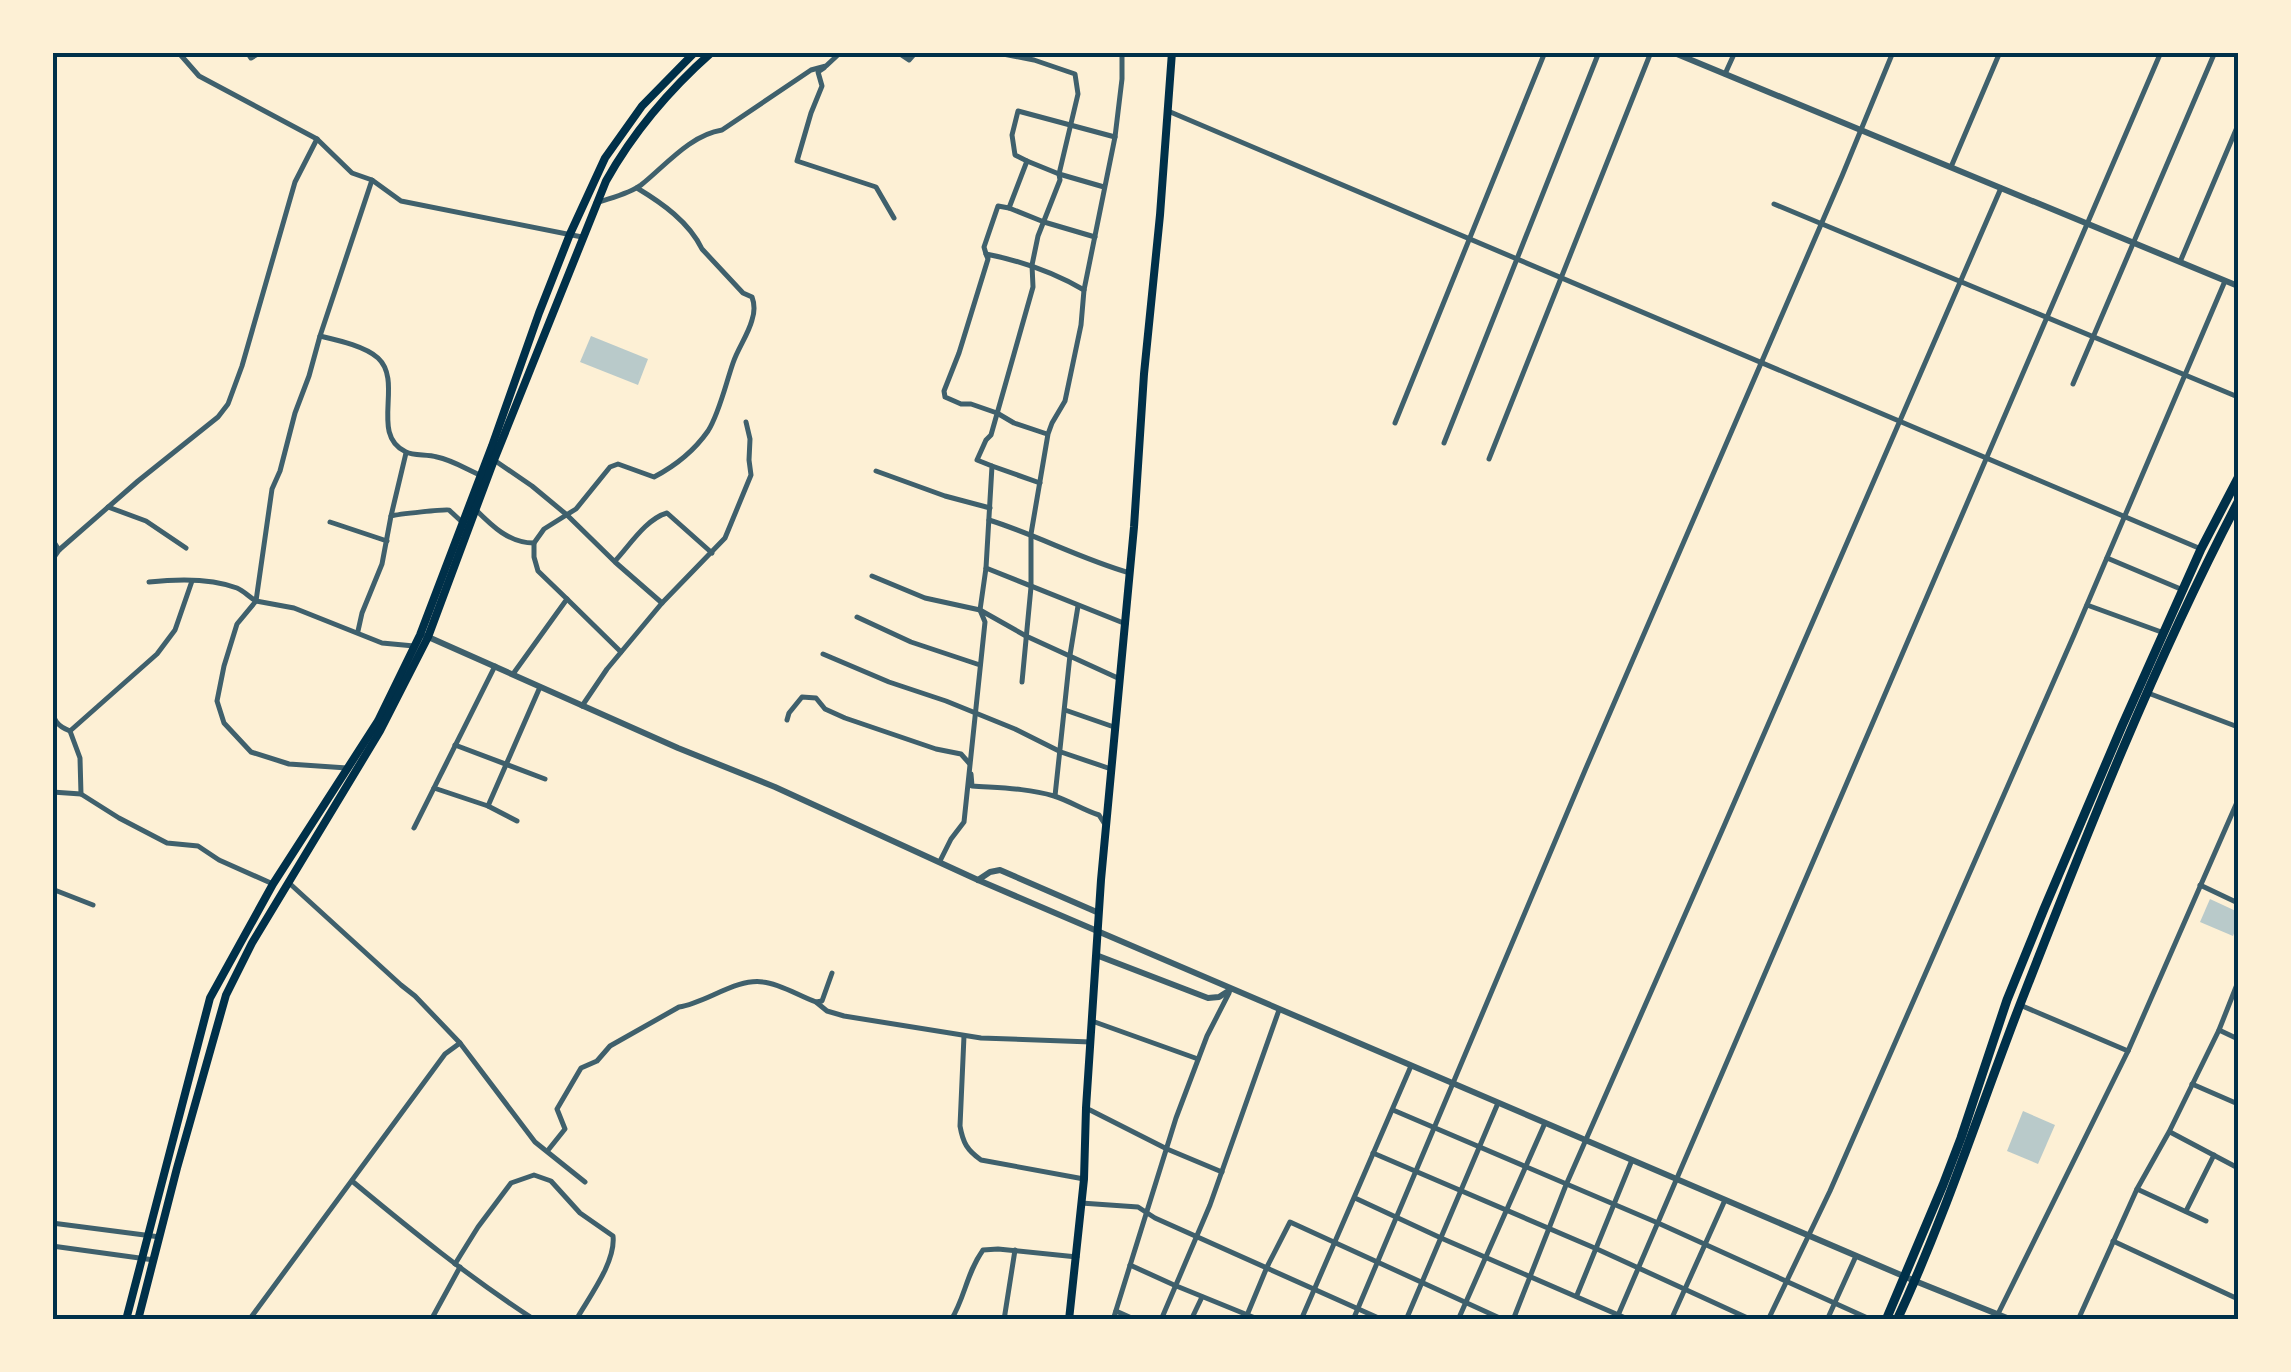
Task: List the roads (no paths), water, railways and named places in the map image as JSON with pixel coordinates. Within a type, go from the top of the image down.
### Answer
[{"type":"highway","points":[[1886,1320],[1910,1279],[2164,632],[2238,478]]},
{"type":"highway","points":[[1897,1320],[2007,1000],[2143,691],[2238,502]]},
{"type":"main road","points":[[126,1320],[207,1006],[274,884],[378,721],[414,646],[424,636],[462,522],[570,234],[612,146],[652,96],[695,52]]},
{"type":"main road","points":[[138,1320],[226,995],[252,942],[380,731],[424,636],[595,204],[615,164],[676,85],[712,52]]},
{"type":"main road","points":[[1069,1320],[1084,1179],[1098,913],[1126,624],[1172,52]]},
{"type":"street","points":[[178,52],[200,76],[317,138],[352,173],[372,180],[402,201],[582,237]]},
{"type":"street","points":[[247,52],[251,58],[261,52]]},
{"type":"street","points":[[841,52],[818,72],[822,86],[798,161],[876,187],[894,218]]},
{"type":"street","points":[[897,52],[909,60],[920,52],[945,52]]},
{"type":"street","points":[[992,52],[1034,60],[1075,74],[1078,94],[1058,174],[1060,180],[1038,236],[1032,265],[1033,287],[991,435],[977,460],[1040,483]]},
{"type":"street","points":[[1022,682],[1031,588],[1031,534],[1048,434],[1065,402],[1081,325],[1084,290],[1115,137],[1122,52]]},
{"type":"street","points":[[1396,423],[1546,52]]},
{"type":"street","points":[[1444,443],[1599,52]]},
{"type":"street","points":[[1489,459],[1651,52]]},
{"type":"street","points":[[1672,52],[2238,286]]},
{"type":"street","points":[[1726,74],[1735,52]]},
{"type":"street","points":[[1353,1320],[1893,52]]},
{"type":"street","points":[[1951,168],[2000,52]]},
{"type":"street","points":[[1618,1317],[2161,52]]},
{"type":"street","points":[[2073,384],[2215,52]]},
{"type":"street","points":[[595,204],[637,188],[699,139],[722,130],[812,70],[826,66]]},
{"type":"street","points":[[1104,188],[1058,174],[1016,155],[1012,143],[1018,111],[1115,137]]},
{"type":"street","points":[[1167,111],[2201,549]]},
{"type":"street","points":[[2180,262],[2238,125]]},
{"type":"street","points":[[52,560],[108,507],[218,417],[228,404],[294,182],[317,138]]},
{"type":"street","points":[[1009,208],[1028,161]]},
{"type":"street","points":[[347,768],[289,764],[251,752],[224,723],[217,700],[236,624],[256,600],[272,490],[372,180]]},
{"type":"street","points":[[622,652],[538,571],[534,543],[544,528],[576,510],[610,467],[618,464],[654,478],[695,447],[710,427],[754,316],[752,297],[743,292],[667,206],[637,188]]},
{"type":"street","points":[[1514,1320],[1566,1184],[2000,188]]},
{"type":"street","points":[[1774,204],[2238,398]]},
{"type":"street","points":[[1048,434],[971,404],[961,404],[945,397],[944,392],[988,258],[984,247],[998,206],[1095,238]]},
{"type":"street","points":[[986,254],[1032,265],[1084,290]]},
{"type":"street","points":[[1768,1320],[1809,1236],[2087,605],[2225,281]]},
{"type":"street","points":[[320,336],[349,343],[380,359],[387,376],[387,423],[395,442],[406,453],[443,458],[480,475]]},
{"type":"street","points":[[582,706],[662,603],[725,538],[751,471],[746,422]]},
{"type":"street","points":[[358,632],[382,564],[406,453]]},
{"type":"street","points":[[494,460],[567,514],[662,603]]},
{"type":"street","points":[[940,862],[964,822],[985,622],[980,610],[992,466]]},
{"type":"street","points":[[876,471],[990,508]]},
{"type":"street","points":[[108,507],[146,521],[186,548]]},
{"type":"street","points":[[391,516],[406,512],[423,514],[437,508],[450,510],[462,522]]},
{"type":"street","points":[[476,509],[504,536],[534,543]]},
{"type":"street","points":[[614,562],[662,513],[667,513],[712,553]]},
{"type":"street","points":[[989,520],[1094,563],[1130,573]]},
{"type":"street","points":[[330,522],[387,541]]},
{"type":"street","points":[[52,539],[60,550]]},
{"type":"street","points":[[2107,558],[2183,590]]},
{"type":"street","points":[[986,568],[1126,624]]},
{"type":"street","points":[[872,576],[925,598],[980,610],[1120,679]]},
{"type":"street","points":[[70,731],[157,654],[174,630],[192,581]]},
{"type":"street","points":[[149,582],[192,581],[241,589],[256,600],[294,608],[382,643],[414,646]]},
{"type":"street","points":[[513,674],[567,599]]},
{"type":"street","points":[[2087,605],[2164,632]]},
{"type":"street","points":[[1056,796],[1078,606]]},
{"type":"street","points":[[856,617],[910,642],[980,665]]},
{"type":"street","points":[[424,636],[1279,1010],[2012,1320]]},
{"type":"street","points":[[823,654],[1015,729],[1061,752],[1110,768]]},
{"type":"street","points":[[414,828],[495,666]]},
{"type":"street","points":[[487,806],[540,687]]},
{"type":"street","points":[[2143,691],[2238,726]]},
{"type":"street","points":[[787,720],[802,697],[816,698],[825,709],[845,718],[962,754],[969,760],[972,786],[990,785],[1056,796],[1100,815],[1106,826]]},
{"type":"street","points":[[52,707],[53,718],[61,728],[70,731]]},
{"type":"street","points":[[1065,710],[1115,728]]},
{"type":"street","points":[[70,731],[80,758],[82,794]]},
{"type":"street","points":[[456,745],[545,779]]},
{"type":"street","points":[[434,788],[487,806],[516,821]]},
{"type":"street","points":[[52,792],[82,794],[168,843],[198,846],[219,860],[274,884]]},
{"type":"street","points":[[1997,1316],[2128,1051],[2238,800]]},
{"type":"street","points":[[978,880],[1000,870],[1098,913]]},
{"type":"street","points":[[288,882],[400,986],[416,996],[460,1043],[535,1142],[585,1182]]},
{"type":"street","points":[[2200,885],[2238,903]]},
{"type":"street","points":[[52,890],[93,905]]},
{"type":"street","points":[[1096,956],[1208,998],[1219,997],[1231,989]]},
{"type":"street","points":[[816,1002],[822,1001],[832,973]]},
{"type":"street","points":[[548,1150],[565,1129],[557,1110],[581,1068],[610,1046],[679,1006],[753,982],[778,986],[844,1016],[964,1036],[1091,1042]]},
{"type":"street","points":[[2078,1320],[2138,1189],[2219,1030],[2238,982]]},
{"type":"street","points":[[1113,1320],[1198,1059],[1231,989]]},
{"type":"street","points":[[2020,1005],[2128,1051]]},
{"type":"street","points":[[1161,1320],[1222,1172],[1279,1010]]},
{"type":"street","points":[[1092,1021],[1198,1059]]},
{"type":"street","points":[[2219,1030],[2238,1039]]},
{"type":"street","points":[[964,1036],[960,1126],[968,1151],[981,1160],[1084,1179]]},
{"type":"street","points":[[249,1320],[446,1054],[460,1043]]},
{"type":"street","points":[[1301,1320],[1411,1066]]},
{"type":"street","points":[[2192,1084],[2238,1104]]},
{"type":"street","points":[[1406,1320],[1498,1103]]},
{"type":"street","points":[[1086,1108],[1222,1172]]},
{"type":"street","points":[[1393,1110],[1872,1320]]},
{"type":"street","points":[[1458,1320],[1544,1123]]},
{"type":"street","points":[[2169,1132],[2238,1168]]},
{"type":"street","points":[[1373,1154],[1597,1248],[1752,1320]]},
{"type":"street","points":[[2186,1210],[2214,1155]]},
{"type":"street","points":[[1577,1295],[1632,1160]]},
{"type":"street","points":[[430,1320],[478,1226],[511,1183],[534,1175],[550,1181],[580,1213],[613,1236],[609,1261],[576,1320]]},
{"type":"street","points":[[352,1181],[457,1265],[535,1320]]},
{"type":"street","points":[[2138,1189],[2206,1220]]},
{"type":"street","points":[[1355,1198],[1630,1320]]},
{"type":"street","points":[[1671,1320],[1725,1200]]},
{"type":"street","points":[[1082,1203],[1146,1210],[1155,1218],[1383,1320]]},
{"type":"street","points":[[1246,1317],[1290,1222],[1504,1320]]},
{"type":"street","points":[[52,1224],[160,1237]]},
{"type":"street","points":[[2113,1241],[2238,1300]]},
{"type":"street","points":[[52,1246],[154,1260]]},
{"type":"street","points":[[951,1320],[958,1312],[971,1267],[983,1250],[1077,1257]]},
{"type":"street","points":[[1004,1320],[1015,1250]]},
{"type":"street","points":[[1827,1320],[1856,1256]]},
{"type":"street","points":[[1130,1264],[1260,1320]]},
{"type":"street","points":[[1192,1320],[1202,1297]]},
{"type":"street","points":[[1116,1311],[1136,1320]]}]
